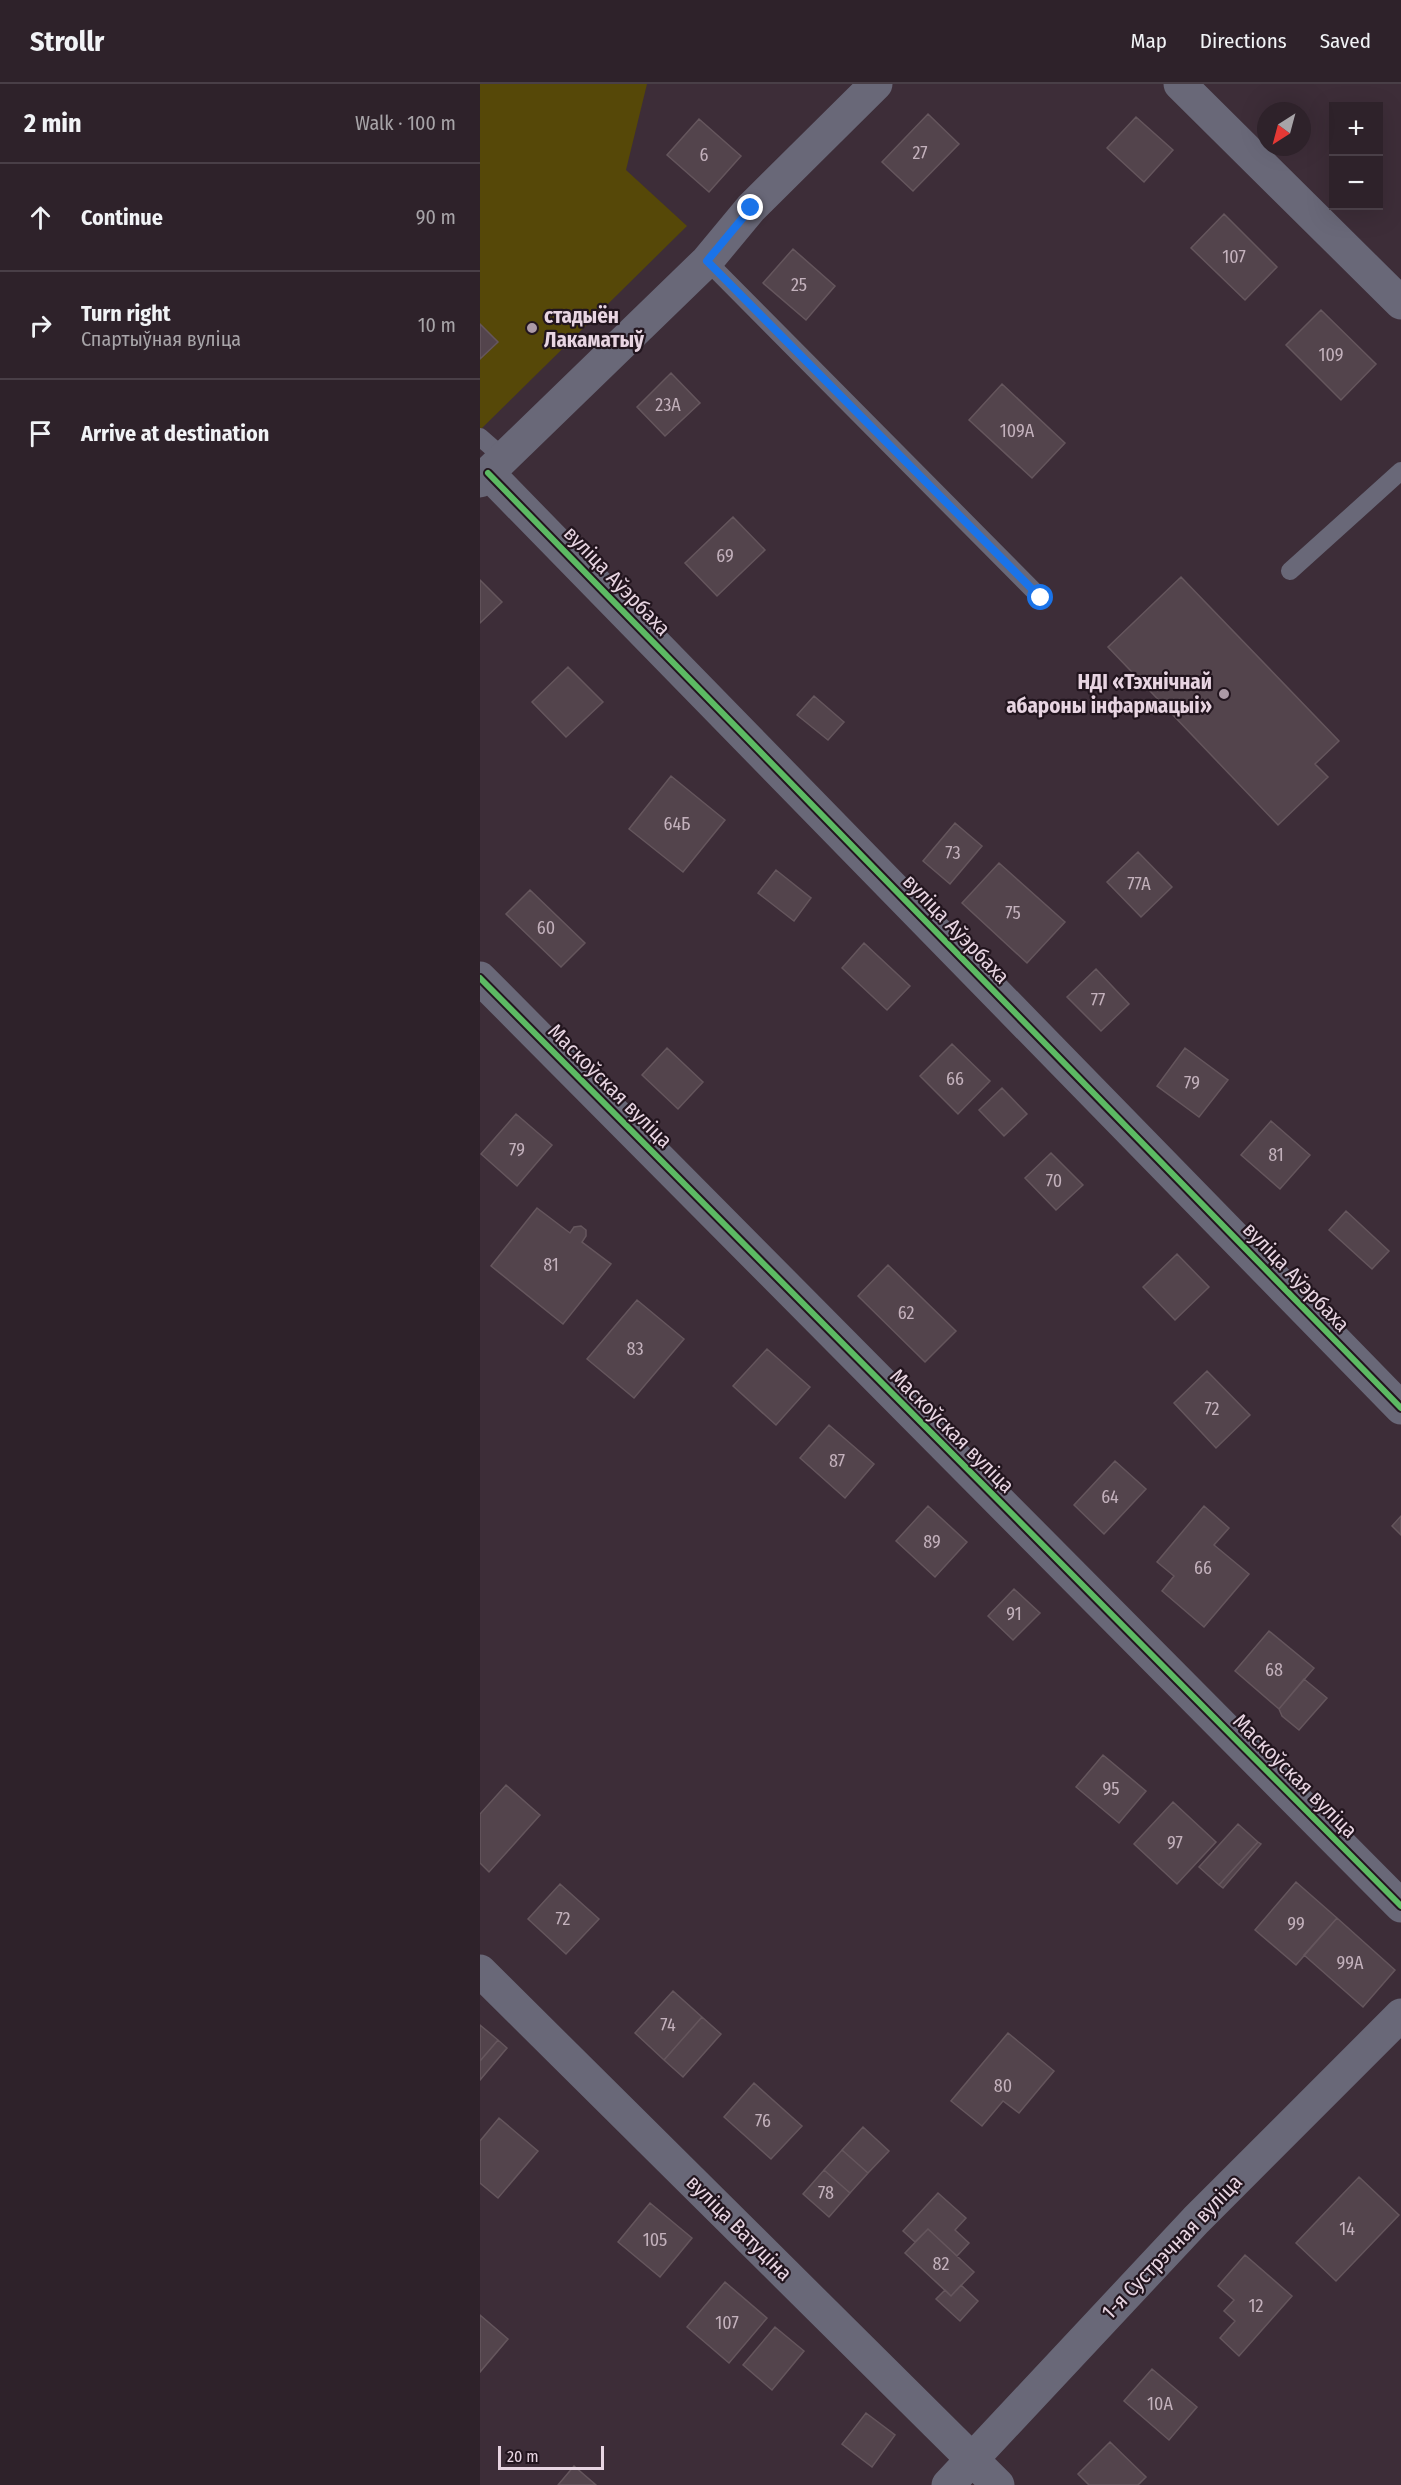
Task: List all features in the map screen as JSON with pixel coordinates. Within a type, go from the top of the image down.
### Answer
[{"type":"street","points":[[491,471],[707,261],[751,208],[876,84]]},
{"type":"street","points":[[1180,84],[1401,303]]},
{"type":"street","name":"вуліца Аўэрбаха","points":[[491,471],[1401,1408]]},
{"type":"street","name":"Маскоўская вуліца","points":[[480,978],[1401,1906]]},
{"type":"street","name":"вуліца Ватуціна","points":[[480,1971],[998,2485]]},
{"type":"street","name":"1-я Сустрэчная вуліца","points":[[948,2485],[1196,2220],[1401,2015]]},
{"type":"lane","points":[[707,261],[1041,598]]},
{"type":"lane","points":[[480,437],[491,471]]},
{"type":"lane","points":[[1290,571],[1401,471]]},
{"type":"shaded area","name":"стадыён Лакаматыў","points":[[480,84],[647,84],[626,170],[687,226],[480,430]]},
{"type":"building","points":[[928,114],[959,144],[913,191],[882,162]]},
{"type":"building","points":[[1136,117],[1173,150],[1144,182],[1107,148]]},
{"type":"building","points":[[699,119],[741,156],[709,192],[667,155]]},
{"type":"building","points":[[1224,214],[1277,267],[1245,300],[1191,248]]},
{"type":"building","points":[[793,249],[835,286],[806,320],[763,283]]},
{"type":"building","points":[[1321,310],[1376,364],[1341,400],[1286,345]]},
{"type":"building","points":[[480,324],[498,342],[480,359]]},
{"type":"building","points":[[671,373],[700,403],[665,436],[637,407]]},
{"type":"building","points":[[1002,384],[1065,443],[1032,478],[969,420]]},
{"type":"building","points":[[733,517],[765,550],[717,596],[685,563]]},
{"type":"building","name":"НДІ «Тэхнічнай абароны інфармацыі»","points":[[1181,577],[1339,741],[1315,764],[1328,777],[1278,825],[1108,647]]},
{"type":"building","points":[[480,580],[502,602],[480,623]]},
{"type":"building","points":[[568,667],[603,702],[566,737],[532,702]]},
{"type":"building","points":[[814,696],[844,722],[828,740],[797,715]]},
{"type":"building","points":[[671,776],[725,820],[683,872],[629,829]]},
{"type":"building","points":[[955,823],[982,846],[950,884],[923,861]]},
{"type":"building","points":[[1138,852],[1172,887],[1141,917],[1107,882]]},
{"type":"building","points":[[999,863],[1065,922],[1027,963],[962,903]]},
{"type":"building","points":[[776,870],[811,898],[794,921],[758,893]]},
{"type":"building","points":[[530,890],[585,943],[561,967],[506,914]]},
{"type":"building","points":[[864,943],[910,986],[887,1010],[842,968]]},
{"type":"building","points":[[1096,969],[1129,1004],[1101,1031],[1067,997]]},
{"type":"building","points":[[952,1044],[990,1081],[958,1114],[920,1076]]},
{"type":"building","points":[[667,1048],[703,1082],[678,1109],[642,1075]]},
{"type":"building","points":[[1185,1048],[1228,1080],[1199,1117],[1157,1086]]},
{"type":"building","points":[[1002,1088],[1027,1114],[1004,1136],[979,1110]]},
{"type":"building","points":[[516,1114],[552,1145],[517,1186],[481,1154]]},
{"type":"building","points":[[1271,1121],[1310,1155],[1280,1189],[1241,1155]]},
{"type":"building","points":[[1051,1153],[1083,1185],[1056,1210],[1025,1178]]},
{"type":"building","points":[[537,1208],[570,1233],[574,1227],[581,1226],[586,1230],[586,1236],[582,1242],[611,1264],[563,1324],[491,1266]]},
{"type":"building","points":[[1346,1211],[1389,1251],[1372,1269],[1329,1230]]},
{"type":"building","points":[[1177,1254],[1209,1287],[1175,1320],[1143,1287]]},
{"type":"building","points":[[888,1265],[956,1331],[925,1362],[858,1296]]},
{"type":"building","points":[[637,1300],[684,1339],[634,1398],[587,1359]]},
{"type":"building","points":[[767,1349],[810,1387],[776,1425],[733,1386]]},
{"type":"building","points":[[1207,1371],[1250,1415],[1216,1448],[1174,1403]]},
{"type":"building","points":[[829,1425],[874,1464],[845,1498],[800,1458]]},
{"type":"building","points":[[1115,1461],[1146,1489],[1104,1534],[1074,1505]]},
{"type":"building","points":[[928,1506],[967,1542],[935,1577],[896,1541]]},
{"type":"building","points":[[1204,1506],[1229,1528],[1214,1545],[1249,1574],[1204,1627],[1162,1591],[1174,1576],[1157,1562]]},
{"type":"building","points":[[1401,1516],[1401,1535],[1392,1526]]},
{"type":"building","points":[[1014,1589],[1040,1613],[1013,1640],[988,1616]]},
{"type":"building","points":[[1269,1631],[1314,1668],[1279,1709],[1235,1671]]},
{"type":"building","points":[[1304,1679],[1327,1698],[1299,1730],[1282,1716],[1279,1709]]},
{"type":"building","points":[[1103,1755],[1146,1791],[1119,1823],[1076,1787]]},
{"type":"building","points":[[506,1785],[540,1815],[489,1872],[480,1863],[480,1814]]},
{"type":"building","points":[[1173,1802],[1216,1842],[1177,1884],[1134,1844]]},
{"type":"building","points":[[1238,1824],[1258,1842],[1219,1885],[1199,1867]]},
{"type":"building","points":[[1258,1842],[1261,1844],[1223,1888],[1219,1885]]},
{"type":"building","points":[[1296,1882],[1337,1918],[1296,1965],[1255,1930]]},
{"type":"building","points":[[560,1884],[599,1919],[566,1954],[528,1919]]},
{"type":"building","points":[[1337,1918],[1395,1970],[1363,2007],[1304,1955]]},
{"type":"building","points":[[673,1991],[702,2017],[664,2060],[635,2033]]},
{"type":"building","points":[[702,2017],[721,2034],[683,2077],[664,2060]]},
{"type":"building","points":[[480,2025],[498,2040],[480,2061]]},
{"type":"building","points":[[1008,2033],[1054,2071],[1019,2113],[1003,2101],[982,2126],[951,2101]]},
{"type":"building","points":[[498,2040],[507,2048],[480,2080],[480,2061]]},
{"type":"building","points":[[754,2083],[802,2126],[771,2159],[724,2117]]},
{"type":"building","points":[[499,2118],[538,2151],[498,2198],[480,2183],[480,2141]]},
{"type":"building","points":[[863,2127],[889,2151],[868,2173],[842,2150]]},
{"type":"building","points":[[842,2150],[868,2173],[850,2193],[824,2170]]},
{"type":"building","points":[[824,2170],[850,2193],[829,2217],[803,2194]]},
{"type":"building","points":[[1359,2177],[1399,2215],[1336,2281],[1296,2243]]},
{"type":"building","points":[[938,2193],[966,2218],[955,2230],[969,2243],[957,2256],[928,2229],[915,2242],[903,2231]]},
{"type":"building","points":[[650,2203],[692,2238],[660,2277],[618,2242]]},
{"type":"building","points":[[928,2229],[974,2272],[951,2296],[905,2253]]},
{"type":"building","points":[[1245,2255],[1292,2296],[1239,2356],[1220,2338],[1235,2321],[1224,2311],[1234,2300],[1218,2286]]},
{"type":"building","points":[[725,2282],[767,2318],[729,2363],[687,2327]]},
{"type":"building","points":[[961,2285],[978,2301],[960,2321],[936,2299],[945,2290],[951,2296]]},
{"type":"building","points":[[480,2315],[508,2339],[480,2372]]},
{"type":"building","points":[[775,2327],[804,2351],[772,2390],[743,2365]]},
{"type":"building","points":[[1152,2369],[1197,2407],[1169,2440],[1124,2401]]},
{"type":"building","points":[[866,2413],[895,2435],[872,2467],[842,2444]]},
{"type":"building","points":[[1110,2442],[1146,2477],[1138,2485],[1089,2485],[1078,2474]]},
{"type":"building","points":[[574,2466],[596,2485],[558,2485]]},
{"type":"cycle path","points":[[488,473],[1401,1408]]},
{"type":"cycle path","points":[[480,978],[1401,1906]]},
{"type":"place","name":"стадыён Лакаматыў","points":[[532,328]]},
{"type":"place","name":"НДІ «Тэхнічнай абароны інфармацыі»","points":[[1224,694]]},
{"type":"route","points":[[751,208],[707,261],[1041,598]]}]
